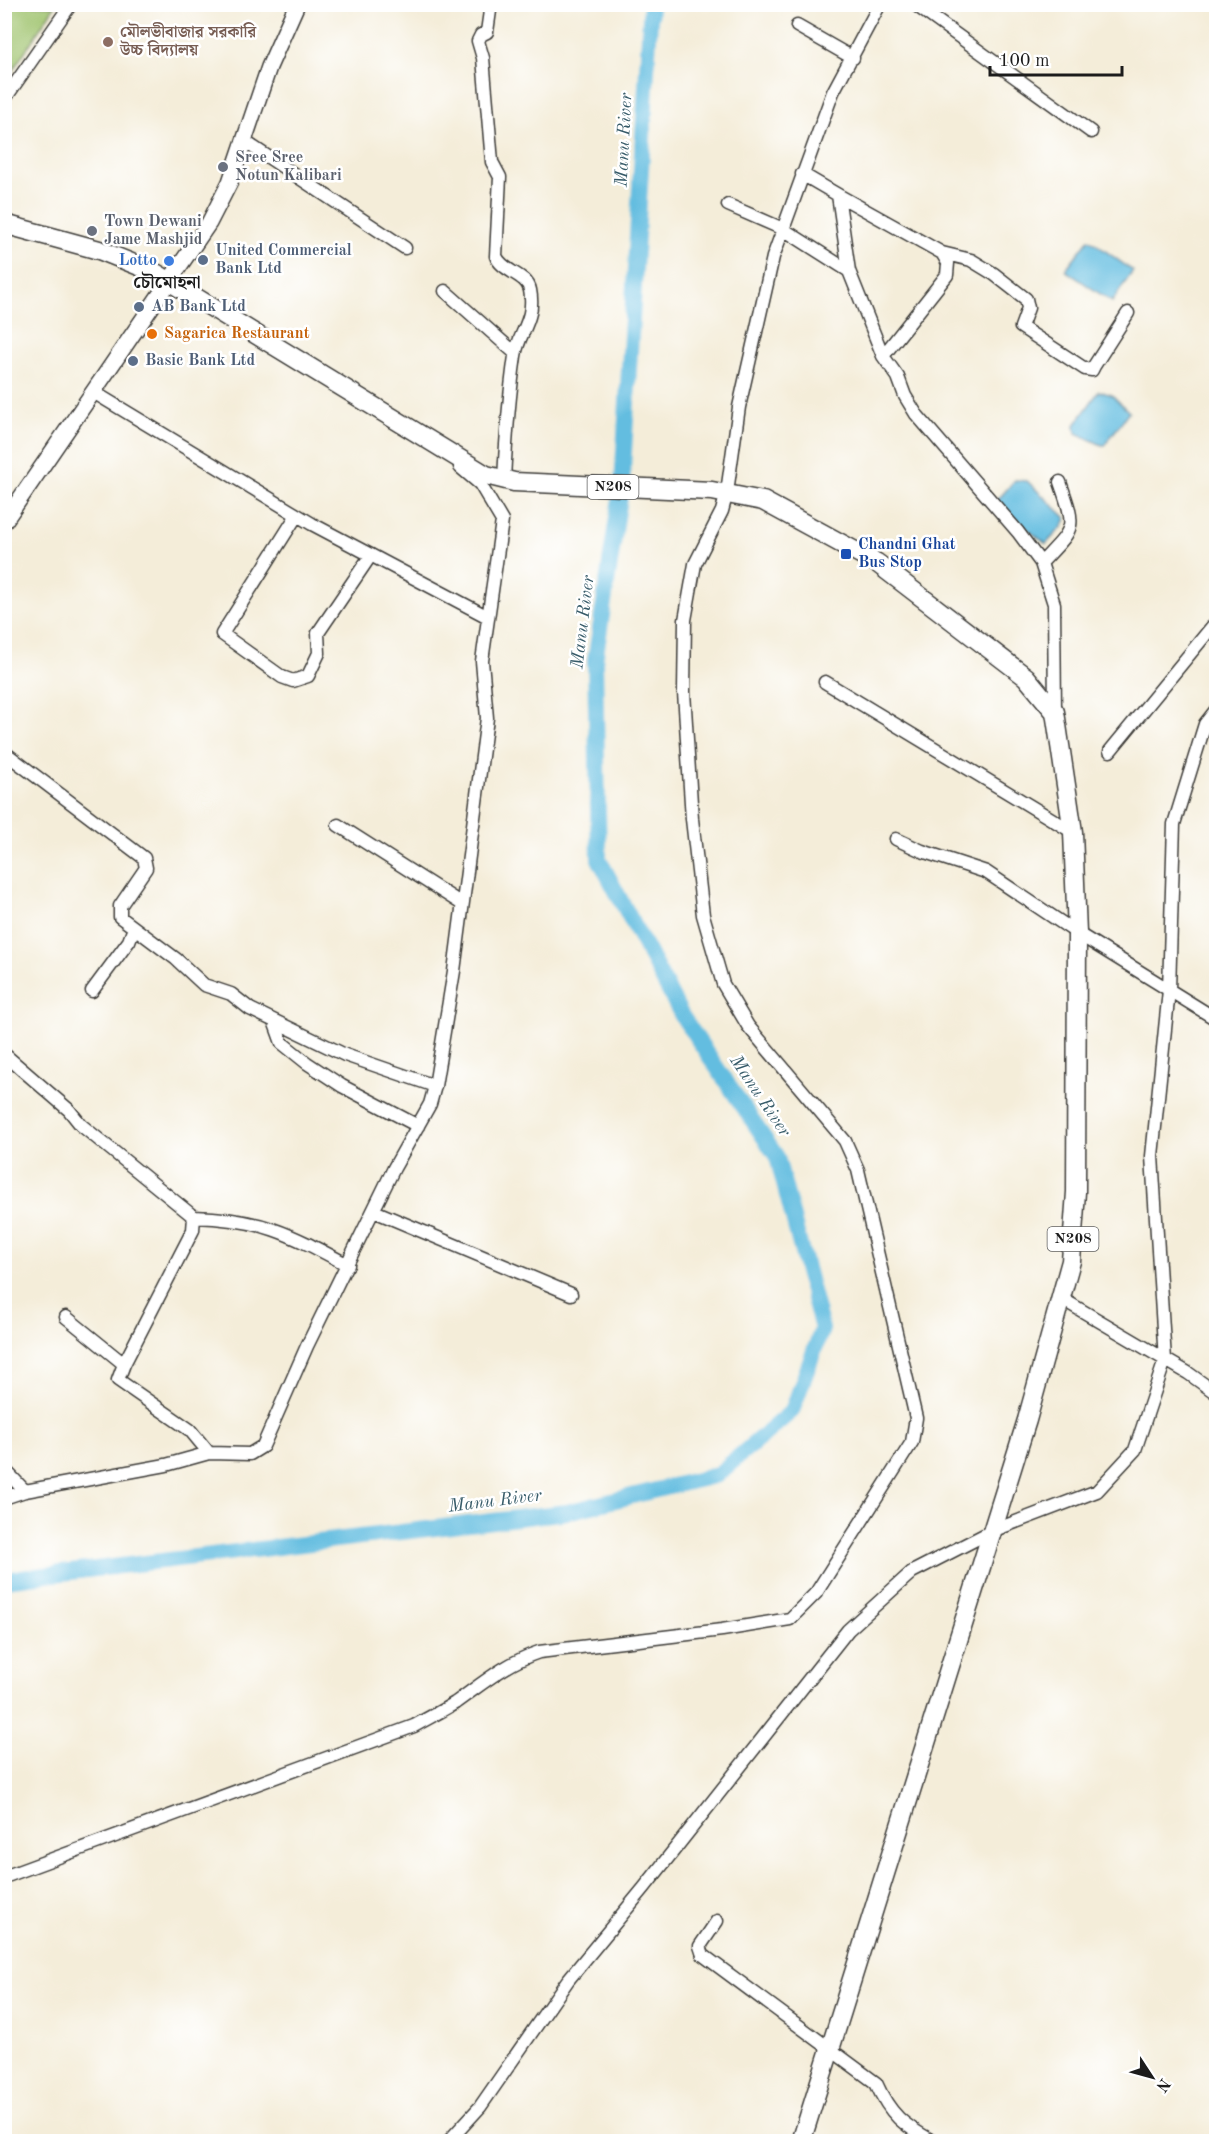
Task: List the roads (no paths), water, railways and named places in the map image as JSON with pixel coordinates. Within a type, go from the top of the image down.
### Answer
[{"type":"highway","name":"N208","points":[[4,224],[99,250],[154,272],[486,475],[509,481],[720,492],[763,501],[877,562],[1026,677],[1055,712],[1073,832],[1077,933],[1077,1192],[1071,1261],[1062,1299],[992,1531],[801,2142]]},
{"type":"main road","points":[[4,522],[209,223],[230,182],[269,67],[297,4]]},
{"type":"street","points":[[4,100],[71,4]]},
{"type":"street","points":[[491,4],[487,32],[481,35],[478,41],[483,58],[492,162],[500,177],[496,256],[500,265],[528,283],[531,291],[529,323],[515,353],[509,390],[509,481]]},
{"type":"street","points":[[4,1877],[414,1726],[454,1704],[493,1673],[528,1655],[790,1619],[816,1593],[912,1442],[916,1418],[858,1170],[845,1141],[748,1026],[723,984],[703,915],[692,819],[684,692],[685,620],[695,564],[722,511],[720,492],[770,268],[833,92],[880,4]]},
{"type":"street","points":[[914,4],[1091,132]]},
{"type":"street","points":[[797,26],[853,58]]},
{"type":"street","points":[[244,141],[405,248]]},
{"type":"street","points":[[802,174],[942,253],[971,261],[994,274],[1026,299],[1028,308],[1021,327],[1085,369],[1092,370],[1128,313]]},
{"type":"street","points":[[838,195],[849,271],[884,356],[916,414],[1018,532],[1041,563],[1054,604],[1055,712]]},
{"type":"street","points":[[728,205],[783,229],[849,271]]},
{"type":"street","points":[[884,356],[947,275],[948,263],[942,253]]},
{"type":"street","points":[[445,291],[515,353]]},
{"type":"street","points":[[94,393],[297,515],[488,617]]},
{"type":"street","points":[[4,1498],[25,1491],[166,1465],[209,1453],[250,1454],[263,1446],[308,1346],[374,1211],[430,1104],[435,1086],[462,904],[487,718],[482,661],[502,521],[480,484],[429,441]]},
{"type":"street","points":[[1041,563],[1069,533],[1072,524],[1060,482]]},
{"type":"street","points":[[297,515],[222,634],[282,677],[293,681],[308,676],[319,653],[318,633],[371,555]]},
{"type":"street","points":[[1110,752],[1216,622]]},
{"type":"street","points":[[825,682],[1073,832]]},
{"type":"street","points":[[447,2142],[480,2108],[568,1980],[644,1888],[848,1630],[912,1572],[992,1531],[1097,1491],[1136,1450],[1165,1360],[1152,1156],[1169,990],[1174,824],[1205,724],[1216,710]]},
{"type":"street","points":[[4,752],[144,858],[146,868],[120,906],[118,912],[120,917],[176,959],[204,985],[231,994],[250,1010],[345,1055],[435,1086]]},
{"type":"street","points":[[338,825],[462,904]]},
{"type":"street","points":[[896,839],[922,851],[979,868],[1077,933],[1216,1019]]},
{"type":"street","points":[[92,991],[129,941],[134,928]]},
{"type":"street","points":[[274,1021],[282,1043],[308,1063],[342,1086],[418,1126]]},
{"type":"street","points":[[4,1054],[69,1110],[81,1125],[194,1217],[253,1222],[273,1228],[348,1265]]},
{"type":"street","points":[[374,1211],[571,1294]]},
{"type":"street","points":[[194,1217],[193,1230],[118,1380],[190,1430],[209,1453]]},
{"type":"street","points":[[1062,1299],[1216,1393]]},
{"type":"street","points":[[66,1317],[124,1364]]},
{"type":"street","points":[[4,1469],[25,1491]]},
{"type":"street","points":[[717,1921],[700,1946],[703,1955],[876,2083],[887,2109],[900,2121],[934,2142]]},
{"type":"water","points":[[1089,239],[1133,271],[1112,302],[1065,270]]},
{"type":"water","points":[[1099,391],[1112,395],[1129,412],[1104,446],[1076,433],[1075,425]]},
{"type":"water","points":[[1015,480],[1027,481],[1066,518],[1063,526],[1046,544],[995,503]]},
{"type":"waterway","name":"Manu River","points":[[4,1580],[567,1512],[717,1475],[792,1411],[822,1329],[777,1157],[682,1016],[599,859],[595,661],[622,485],[651,4]]},
{"type":"place","name":"মৌলভীবাজার সরকারি উচ্চ বিদ্যালয়","points":[[108,42]]},
{"type":"place","name":"Sree Sree Notun Kalibari","points":[[223,167]]},
{"type":"place","name":"Town Dewani Jame Mashjid","points":[[92,231]]},
{"type":"place","name":"United Commercial Bank Ltd","points":[[203,260]]},
{"type":"place","name":"Lotto","points":[[169,261]]},
{"type":"place","name":"AB Bank Ltd","points":[[139,307]]},
{"type":"place","name":"Sagarica Restaurant","points":[[152,334]]},
{"type":"place","name":"Basic Bank Ltd","points":[[133,361]]},
{"type":"place","name":"Chandni Ghat Bus Stop","points":[[846,554]]},
{"type":"district","name":"চৌমোহনা","points":[[167,283]]}]
